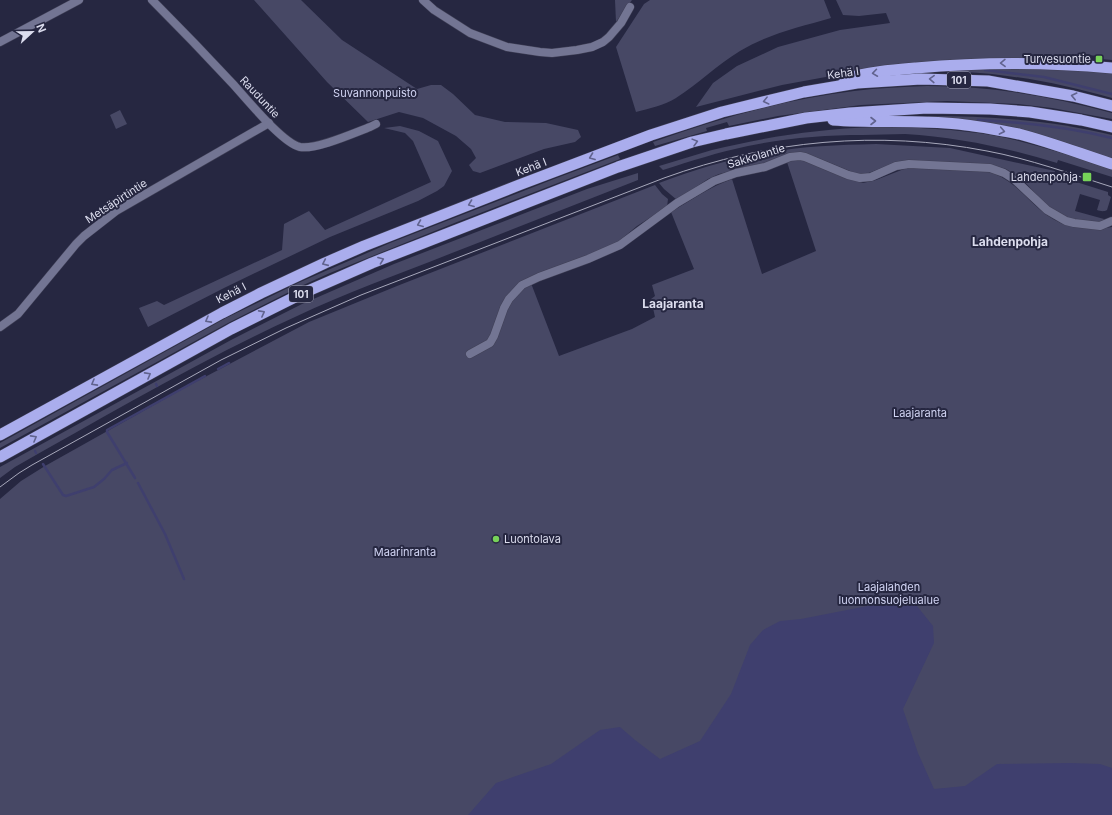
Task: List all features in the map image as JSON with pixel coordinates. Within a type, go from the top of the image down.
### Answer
[{"type":"highway","points":[[804,92],[856,76],[893,70],[950,65],[1009,63],[1059,64],[1112,68]]},
{"type":"highway","name":"Kehä I","points":[[0,435],[222,313],[261,293],[357,249],[453,210],[651,135],[722,112],[804,92],[857,83],[921,79],[988,81],[1073,96],[1112,106]]},
{"type":"highway","name":"101","points":[[0,457],[231,329],[301,294],[372,263],[635,161],[692,142],[806,118],[850,113],[927,108],[990,109],[1030,112],[1081,120],[1112,127]]},
{"type":"highway","points":[[806,118],[850,121],[959,124],[988,128],[1019,134],[1112,164]]},
{"type":"street","points":[[0,42],[78,0]]},
{"type":"street","name":"Rauduntie","points":[[152,0],[288,141],[305,147],[320,145],[376,124]]},
{"type":"street","points":[[423,0],[434,10],[470,33],[507,47],[552,53],[592,47],[603,42],[621,23],[630,7]]},
{"type":"street","name":"Metsäpirtintie","points":[[0,327],[18,314],[76,244],[104,219],[269,123]]},
{"type":"street","name":"Sakkolantie","points":[[470,354],[490,343],[504,308],[522,285],[620,245],[677,204],[714,182],[736,173],[765,167],[790,157],[805,157],[848,175],[860,178],[870,177],[896,166],[909,164],[990,168],[1004,172],[1015,180],[1047,210],[1066,221],[1100,226],[1112,221]]},
{"type":"green space","name":"Suvannonpuisto","points":[[254,0],[301,0],[342,40],[417,89],[431,85],[441,85],[475,115],[505,122],[546,123],[578,130],[581,137],[575,142],[544,149],[480,173],[473,171],[469,165],[476,158],[471,149],[456,136],[423,118],[399,112],[368,122],[327,82]]},
{"type":"green space","points":[[615,0],[632,0],[616,22]]},
{"type":"green space","points":[[650,0],[824,0],[831,18],[784,32],[751,45],[715,68],[676,98],[662,105],[636,112],[616,47],[644,4]]},
{"type":"green space","points":[[836,0],[1112,0],[1112,60],[1101,59],[1101,56],[1085,55],[1084,60],[864,70],[782,85],[696,107],[713,83],[737,66],[778,47],[840,30],[890,23],[886,13],[859,16],[843,15]]},
{"type":"green space","points":[[1007,66],[1112,73],[1112,98],[1034,80],[992,74],[945,70]]},
{"type":"green space","points":[[951,86],[998,90],[1044,97],[1112,113],[1112,119],[1052,108],[1018,104],[947,101],[861,105],[778,116],[729,126],[727,122],[706,128],[707,131],[655,146],[653,142],[702,125],[803,99],[863,90]]},
{"type":"green space","points":[[120,110],[127,124],[116,129],[110,115]]},
{"type":"green space","points":[[928,116],[997,118],[1043,122],[1112,135],[1112,161],[928,118]]},
{"type":"green space","points":[[400,126],[419,131],[438,141],[452,171],[444,186],[418,201],[330,237],[224,288],[148,327],[139,308],[157,301],[164,305],[282,250],[284,224],[309,211],[325,230],[431,182],[413,141],[405,133],[384,128]]},
{"type":"green space","points":[[873,127],[935,129],[1012,139],[1112,169],[1112,177],[1058,160],[1057,163],[982,144],[924,135],[905,134],[791,139],[737,148],[663,170],[659,166],[712,150],[752,141],[812,132]]},
{"type":"green space","points":[[876,144],[950,148],[1055,171],[1054,175],[1108,192],[1108,195],[1111,197],[1107,210],[1102,211],[1097,210],[1100,200],[1080,194],[1075,211],[1104,219],[1103,222],[1096,223],[1066,218],[1048,207],[1022,179],[1006,169],[988,164],[900,161],[866,174],[857,174],[813,156],[759,165],[719,174],[708,179],[677,200],[659,183],[712,165],[766,153],[807,147]]},
{"type":"green space","points":[[618,155],[620,159],[457,222],[299,287],[228,323],[0,448],[0,443],[226,318],[298,283],[390,243]]},
{"type":"green space","name":"Laajalahden luonnonsuojelualue","points":[[798,158],[863,183],[876,180],[904,169],[930,168],[989,172],[1000,176],[1009,182],[1042,212],[1061,223],[1098,228],[1112,227],[1112,815],[0,815],[0,499],[21,481],[186,387],[309,322],[655,185],[668,199],[667,207],[637,226],[618,242],[574,262],[529,278],[559,356],[632,329],[655,317],[651,299],[655,296],[652,285],[694,269],[671,212],[724,182],[732,179],[762,274],[816,251],[787,162]]},
{"type":"green space","points":[[638,173],[638,180],[353,292],[314,308],[259,334],[188,370],[119,408],[15,467],[0,478],[0,467],[231,340],[302,304],[394,264],[587,189]]},
{"type":"shaded area","points":[[888,602],[917,606],[933,626],[934,643],[903,709],[918,753],[934,789],[965,786],[997,764],[1100,764],[1112,768],[1112,815],[468,815],[496,783],[551,764],[600,730],[620,727],[660,759],[700,741],[731,694],[750,645],[763,630],[780,621],[801,619]]},
{"type":"waterway","points":[[985,70],[1044,77],[1112,94]]},
{"type":"waterway","points":[[978,120],[1045,126],[1112,138]]},
{"type":"waterway","points":[[218,369],[229,363]]},
{"type":"waterway","points":[[135,478],[107,430],[205,376]]},
{"type":"waterway","points":[[43,464],[63,495],[66,496],[94,487],[112,470],[127,463]]},
{"type":"waterway","points":[[138,483],[165,534],[184,579]]},
{"type":"tram line","points":[[0,487],[32,465],[221,360],[286,328],[361,295],[664,178],[704,165],[784,147],[824,142],[865,140],[905,141],[946,145],[1003,154],[1112,187]]},
{"type":"place","name":"Turvesuontie","points":[[1099,59]]},
{"type":"place","name":"Lahdenpohja","points":[[1087,177]]},
{"type":"place","name":"Luontolava","points":[[496,539]]},
{"type":"district","name":"Lahdenpohja","points":[[1010,242]]},
{"type":"district","name":"Laajaranta","points":[[673,304]]},
{"type":"park label","name":"Maarinranta","points":[[405,552]]}]
